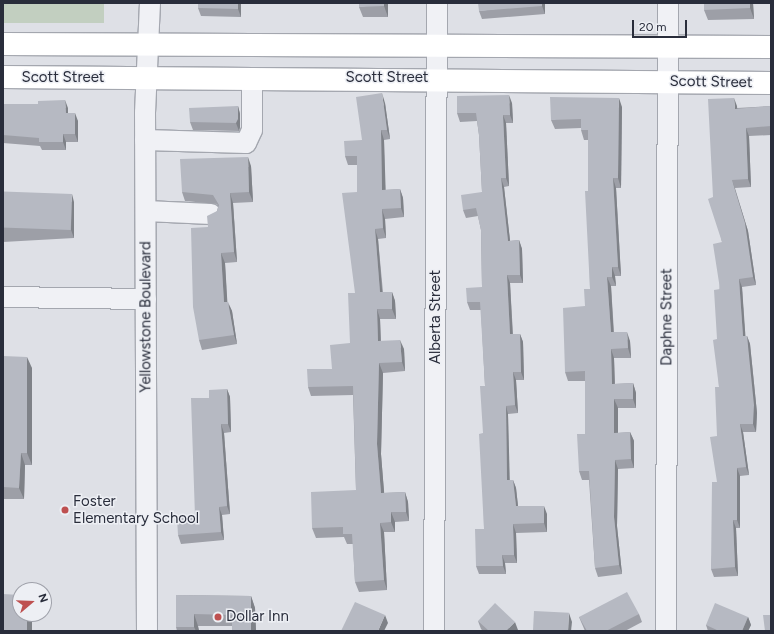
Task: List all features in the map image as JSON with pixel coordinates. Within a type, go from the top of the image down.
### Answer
[{"type":"main road","points":[[3,44],[437,44],[771,47]]},
{"type":"main road","name":"Scott Street","points":[[3,78],[437,78],[771,83]]},
{"type":"street","name":"Yellowstone Boulevard","points":[[147,631],[145,140],[149,79],[150,3]]},
{"type":"street","name":"Alberta Street","points":[[434,631],[438,3]]},
{"type":"street","name":"Daphne Street","points":[[666,631],[668,3]]},
{"type":"street","points":[[145,140],[246,143],[252,130],[252,78]]},
{"type":"street","points":[[146,211],[211,214]]},
{"type":"street","points":[[3,297],[146,299]]},
{"type":"green space","points":[[3,3],[104,3],[104,23],[3,23]]},
{"type":"building","points":[[198,3],[238,3],[238,9],[198,8]]},
{"type":"building","points":[[359,3],[384,3],[384,6],[359,7]]},
{"type":"building","points":[[478,3],[542,3],[542,6],[479,11]]},
{"type":"building","points":[[704,3],[750,3],[750,8],[704,10]]},
{"type":"building","points":[[382,93],[387,130],[381,130],[382,190],[400,189],[401,208],[382,209],[383,228],[375,229],[380,292],[392,292],[392,309],[377,309],[378,341],[400,340],[402,362],[379,363],[377,444],[381,493],[405,492],[406,512],[391,512],[391,522],[380,523],[384,580],[355,582],[352,534],[343,534],[343,527],[312,528],[311,492],[356,490],[353,386],[308,387],[307,369],[332,369],[330,345],[350,343],[348,293],[355,293],[342,193],[357,192],[357,156],[345,156],[344,141],[362,140],[356,97]]},
{"type":"building","points":[[509,95],[510,115],[503,115],[506,178],[501,178],[508,241],[519,240],[520,275],[507,275],[510,334],[520,334],[521,372],[513,372],[515,405],[506,406],[507,480],[513,480],[516,506],[544,506],[544,523],[513,524],[514,555],[502,555],[503,566],[476,566],[475,529],[484,529],[479,434],[483,433],[480,386],[485,386],[480,302],[467,302],[466,288],[482,287],[481,230],[476,208],[463,210],[461,195],[482,192],[479,135],[476,113],[457,113],[457,96]]},
{"type":"building","points":[[550,97],[619,98],[618,178],[613,178],[618,267],[612,267],[612,277],[607,277],[611,332],[627,332],[628,348],[611,349],[612,384],[633,383],[633,399],[614,399],[614,433],[630,432],[631,459],[615,460],[614,517],[619,565],[595,568],[589,471],[579,471],[577,434],[585,434],[585,371],[565,372],[563,308],[585,306],[584,289],[590,289],[585,191],[588,191],[588,130],[581,130],[581,119],[551,120]]},
{"type":"building","points":[[734,98],[735,109],[771,106],[771,126],[746,128],[748,179],[732,180],[745,223],[753,277],[739,279],[743,336],[747,336],[754,405],[753,424],[740,424],[746,467],[737,468],[737,520],[733,520],[735,567],[711,569],[712,482],[717,482],[710,437],[717,436],[715,387],[719,387],[713,340],[717,339],[714,290],[720,289],[713,244],[722,242],[708,199],[713,197],[708,99]]},
{"type":"building","points":[[65,100],[66,113],[75,113],[75,134],[63,134],[63,142],[39,142],[39,138],[3,135],[3,104],[38,104],[38,101]]},
{"type":"building","points":[[238,106],[238,119],[236,123],[190,122],[189,108]]},
{"type":"building","points":[[248,157],[249,192],[230,193],[234,252],[221,253],[224,302],[228,302],[234,335],[199,340],[193,307],[191,228],[208,227],[207,216],[217,211],[219,205],[213,195],[182,192],[180,159]]},
{"type":"building","points":[[3,192],[72,194],[71,230],[3,228]]},
{"type":"building","points":[[3,356],[27,357],[27,453],[21,453],[19,488],[3,487]]},
{"type":"building","points":[[227,389],[228,424],[221,424],[227,506],[219,507],[221,532],[178,535],[177,518],[195,516],[191,398],[209,398],[209,390]]},
{"type":"building","points":[[627,592],[639,614],[606,631],[587,631],[579,617]]},
{"type":"building","points":[[3,594],[12,595],[12,622],[27,622],[27,631],[3,631]]},
{"type":"building","points":[[176,595],[251,596],[251,631],[232,631],[232,615],[194,614],[194,627],[176,627]]},
{"type":"building","points":[[355,602],[385,615],[378,631],[341,631]]},
{"type":"building","points":[[495,603],[515,622],[506,631],[489,631],[478,621]]},
{"type":"building","points":[[715,603],[748,617],[742,631],[719,631],[706,625]]},
{"type":"building","points":[[534,611],[569,613],[568,631],[533,631]]},
{"type":"building","points":[[763,615],[771,615],[771,631],[765,631]]},
{"type":"place","name":"Foster Elementary School","points":[[65,510]]},
{"type":"place","name":"Dollar Inn","points":[[218,617]]}]
